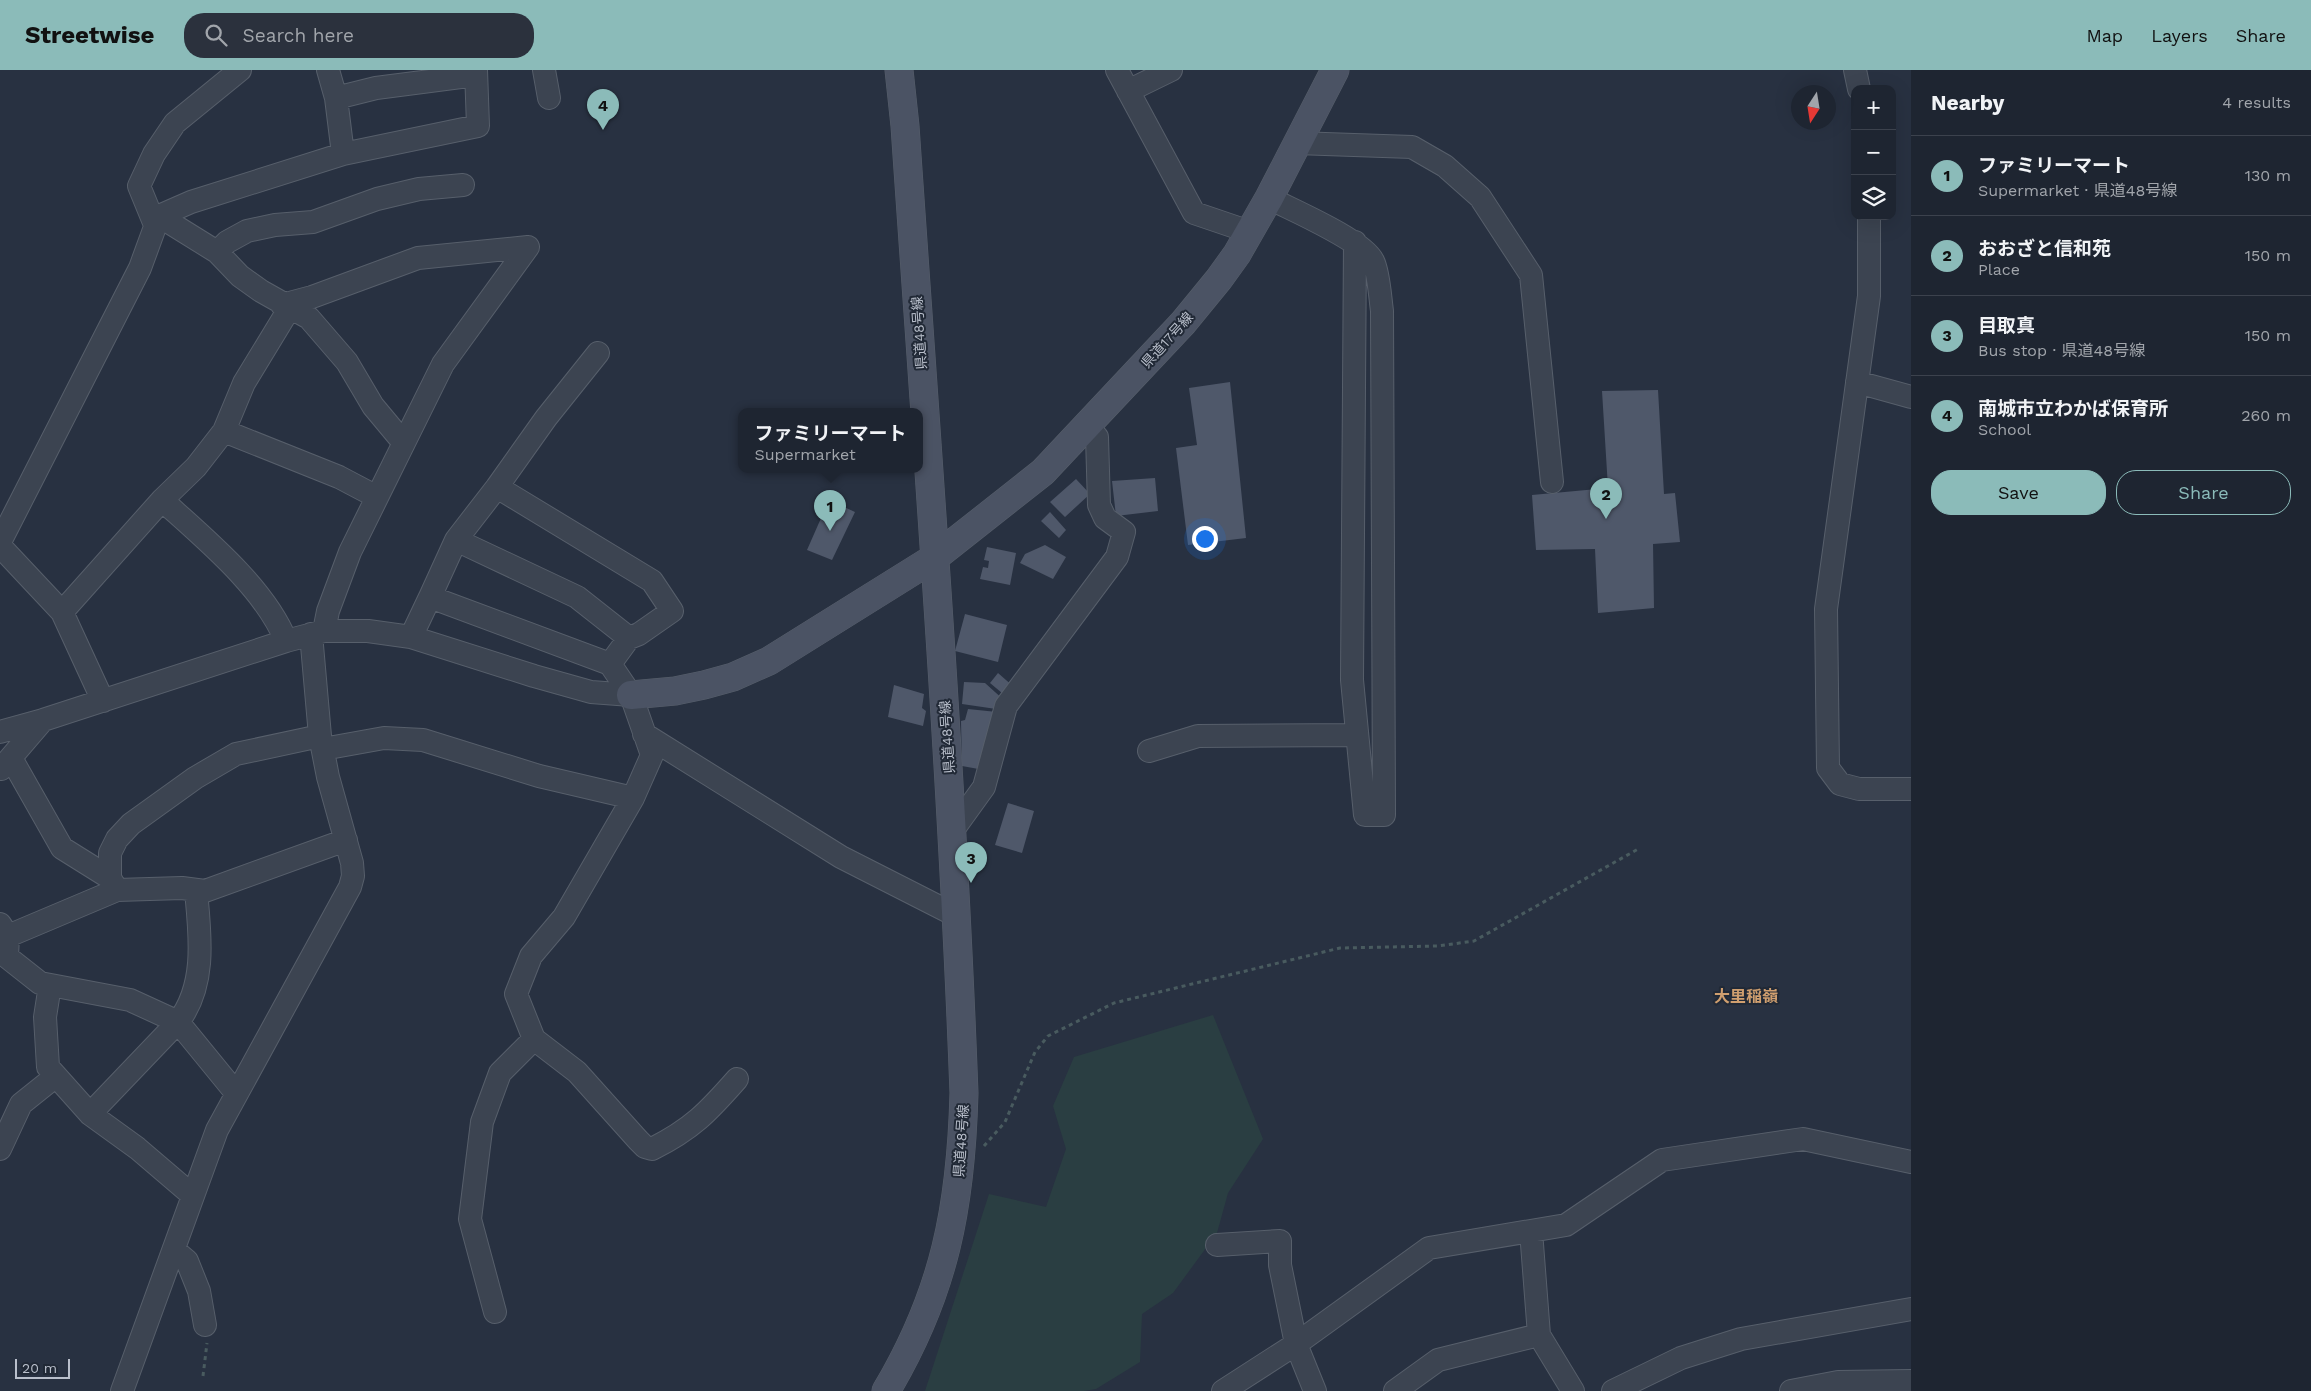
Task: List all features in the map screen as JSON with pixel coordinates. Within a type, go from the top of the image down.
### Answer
[{"type":"main road","name":"県道48号線","points":[[886,1391],[916,1335],[934,1293],[946,1253],[960,1168],[964,1093],[953,830],[905,126],[899,70]]},
{"type":"main road","name":"県道17号線","points":[[631,695],[675,691],[733,677],[802,642],[934,558],[1043,472],[1183,324],[1219,279],[1250,232],[1269,198],[1296,142],[1335,70]]},
{"type":"street","points":[[240,70],[175,123],[154,154],[139,186],[157,220],[217,252],[240,276],[286,307],[309,318],[347,362],[373,406],[404,442]]},
{"type":"street","points":[[328,70],[336,98],[344,154]]},
{"type":"street","points":[[544,70],[549,98]]},
{"type":"street","points":[[1117,70],[1194,213],[1250,232]]},
{"type":"street","points":[[1128,91],[1171,70]]},
{"type":"street","points":[[1855,70],[1859,85]]},
{"type":"street","points":[[103,701],[62,612],[0,544],[140,268],[157,220],[191,202],[344,154],[478,126],[476,73],[376,88],[336,98]]},
{"type":"street","points":[[1296,142],[1412,147],[1445,166],[1480,197],[1531,275],[1552,482]]},
{"type":"street","points":[[217,252],[247,231],[275,225],[313,222],[377,199],[419,189],[463,185]]},
{"type":"street","points":[[1269,198],[1355,242],[1373,261],[1382,311],[1384,815],[1365,815],[1352,680],[1355,242]]},
{"type":"street","points":[[1870,220],[1869,296],[1826,609],[1828,768],[1840,784],[1859,789],[1911,789]]},
{"type":"street","points":[[62,612],[162,500],[196,467],[224,431],[244,383],[286,307],[418,258],[528,247],[443,364],[376,497],[318,632],[322,742],[352,863],[350,887],[266,1044],[236,1093],[217,1130],[122,1391]]},
{"type":"street","points":[[410,637],[456,540],[497,487],[546,418],[598,353]]},
{"type":"street","points":[[1857,382],[1911,397]]},
{"type":"street","points":[[953,830],[984,787],[1006,706],[1117,557],[1122,545],[1124,532],[1105,518],[1098,505],[1097,437],[1086,426]]},
{"type":"street","points":[[224,431],[339,476],[376,497]]},
{"type":"street","points":[[497,487],[652,581],[672,611],[629,638],[610,664]]},
{"type":"street","points":[[162,500],[207,541],[251,587],[278,620],[286,641]]},
{"type":"street","points":[[456,540],[577,596],[629,638]]},
{"type":"street","points":[[430,597],[610,664],[631,695],[652,755],[633,798],[564,917],[531,956],[516,994],[534,1039],[577,1072],[638,1140],[645,1147],[652,1149],[679,1135],[705,1115],[737,1079]]},
{"type":"street","points":[[0,732],[318,632],[368,631],[410,637],[591,692],[631,695]]},
{"type":"street","points":[[43,720],[5,764],[62,848],[113,884]]},
{"type":"street","points":[[644,734],[841,857],[957,916]]},
{"type":"street","points":[[1149,751],[1198,736],[1357,735]]},
{"type":"street","points":[[113,884],[110,853],[117,838],[137,819],[195,778],[236,754],[322,742],[384,738],[423,740],[539,776],[633,798]]},
{"type":"street","points":[[236,1093],[178,1022],[130,1000],[40,983],[7,969],[4,930],[113,884],[182,888],[196,891],[205,890],[346,840]]},
{"type":"street","points":[[90,1114],[185,1013],[193,990],[201,948],[196,891]]},
{"type":"street","points":[[50,985],[45,1016],[48,1067],[90,1114],[137,1148],[192,1195]]},
{"type":"street","points":[[495,1312],[470,1218],[482,1122],[500,1073],[534,1039]]},
{"type":"street","points":[[0,1149],[21,1104],[56,1076]]},
{"type":"street","points":[[1223,1391],[1296,1344],[1429,1248],[1566,1225],[1662,1160],[1803,1139],[1911,1162]]},
{"type":"street","points":[[1531,1231],[1539,1335],[1573,1391]]},
{"type":"street","points":[[1217,1245],[1280,1241],[1280,1265],[1296,1344],[1315,1391]]},
{"type":"street","points":[[174,1250],[187,1261],[196,1283],[205,1326]]},
{"type":"street","points":[[1613,1391],[1681,1358],[1740,1339],[1911,1309]]},
{"type":"street","points":[[1395,1391],[1438,1360],[1539,1335]]},
{"type":"street","points":[[1791,1391],[1838,1382],[1911,1381]]},
{"type":"path","points":[[960,1168],[989,1141],[1005,1122],[1035,1052],[1048,1036],[1114,1003],[1340,948],[1438,946],[1474,941],[1640,848]]},
{"type":"path","points":[[203,1376],[207,1344],[205,1326]]},
{"type":"green space","points":[[1213,1015],[1263,1139],[1228,1193],[1217,1233],[1173,1293],[1142,1314],[1140,1362],[1096,1389],[1084,1391],[925,1391],[989,1194],[1046,1207],[1066,1149],[1053,1106],[1074,1057]]},
{"type":"building","points":[[1230,382],[1246,538],[1188,545],[1176,448],[1197,445],[1189,388]]},
{"type":"building","points":[[1658,390],[1664,494],[1675,493],[1680,542],[1653,544],[1654,608],[1598,613],[1595,549],[1536,550],[1532,495],[1608,488],[1602,391]]},
{"type":"building","points":[[1155,478],[1158,511],[1116,516],[1112,481]]},
{"type":"building","points":[[1076,479],[1090,494],[1065,517],[1050,502]]},
{"type":"building","points":[[829,500],[855,512],[832,560],[807,550]]},
{"type":"building","points":[[1050,512],[1066,530],[1059,538],[1041,521]]},
{"type":"building","points":[[1045,545],[1066,557],[1053,579],[1020,563],[1025,554]]},
{"type":"building","points":[[987,547],[1016,553],[1010,585],[980,579],[983,567],[988,568],[989,561],[984,560]]},
{"type":"building","points":[[965,614],[1007,625],[998,662],[955,651]]},
{"type":"building","points":[[998,673],[1022,694],[1014,703],[990,683]]},
{"type":"building","points":[[964,682],[985,683],[1005,701],[1003,710],[962,704]]},
{"type":"building","points":[[894,685],[924,694],[922,708],[926,711],[923,726],[888,717]]},
{"type":"building","points":[[968,709],[997,712],[984,770],[962,766],[961,721],[965,720]]},
{"type":"building","points":[[1008,803],[1034,811],[1022,853],[995,845]]},
{"type":"place","name":"南城市立わかば保育所","points":[[603,130]]},
{"type":"place","name":"おおざと信和苑","points":[[1606,519]]},
{"type":"place","name":"ファミリーマート","points":[[830,531]]},
{"type":"place","name":"目取真","points":[[971,883]]},
{"type":"district","name":"大里稲嶺","points":[[1746,996]]}]
